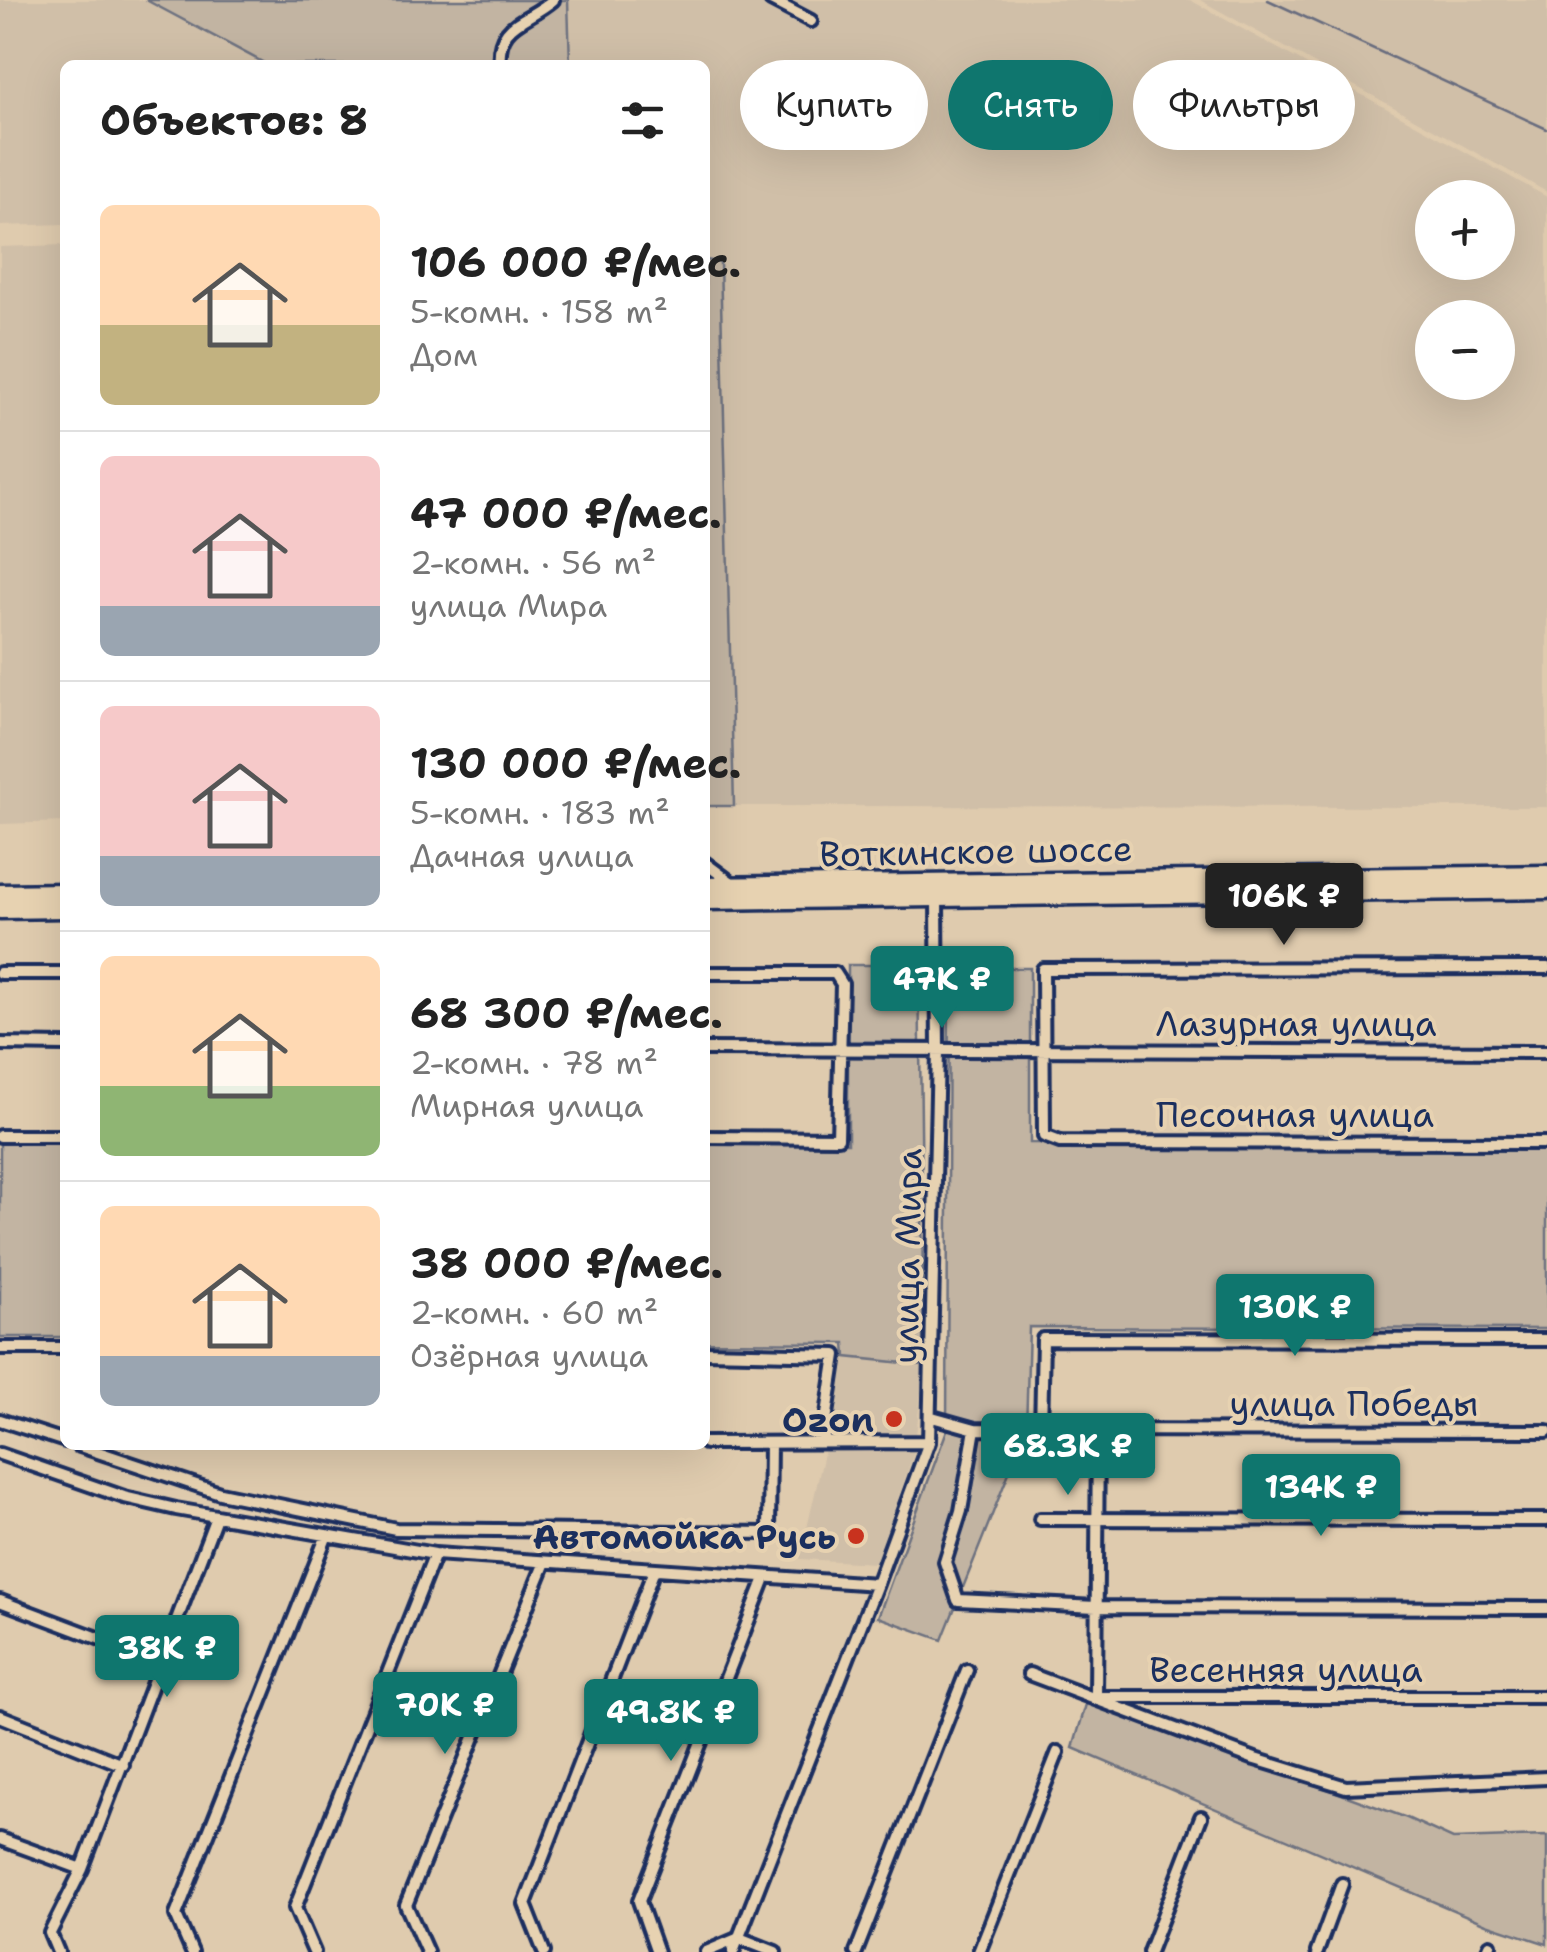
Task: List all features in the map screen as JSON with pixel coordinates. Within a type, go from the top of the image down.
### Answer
[{"type":"main road","name":"Воткинское шоссе","points":[[710,900],[1547,875]]},
{"type":"main road","name":"Воткинское шоссе","points":[[710,887],[937,891],[1547,889]]},
{"type":"main road","points":[[0,894],[60,893]]},
{"type":"main road","points":[[0,908],[60,908]]},
{"type":"street","points":[[500,60],[500,43],[506,32],[553,0]]},
{"type":"street","points":[[772,0],[811,21]]},
{"type":"street","points":[[710,866],[738,887]]},
{"type":"street","name":"улица Мира","points":[[734,1952],[878,1584],[929,1442],[938,1051],[937,891]]},
{"type":"street","points":[[1044,1050],[1043,969],[1547,968]]},
{"type":"street","points":[[0,973],[60,972]]},
{"type":"street","points":[[710,973],[835,973],[842,984],[838,1138],[710,1137]]},
{"type":"street","points":[[0,1044],[60,1045]]},
{"type":"street","name":"Лазурная улица","points":[[710,1049],[1547,1052]]},
{"type":"street","name":"Песочная улица","points":[[1044,1050],[1044,1136],[1060,1142],[1547,1143]]},
{"type":"street","points":[[0,1136],[60,1136]]},
{"type":"street","points":[[1040,1429],[1043,1339],[1547,1340]]},
{"type":"street","points":[[0,1348],[60,1348]]},
{"type":"street","points":[[710,1352],[836,1355],[822,1441]]},
{"type":"street","name":"улица Победы","points":[[932,1417],[975,1429],[1547,1432]]},
{"type":"street","points":[[0,1420],[60,1440]]},
{"type":"street","points":[[975,1429],[961,1511],[944,1562],[958,1600],[1096,1607],[1547,1608]]},
{"type":"street","points":[[1098,1429],[1096,1697],[1346,1788],[1547,1778]]},
{"type":"street","points":[[710,1443],[929,1442]]},
{"type":"street","points":[[92,1450],[220,1493],[396,1528],[769,1534],[770,1443]]},
{"type":"street","points":[[0,1454],[124,1497],[216,1517],[436,1554],[878,1584]]},
{"type":"street","points":[[58,1952],[50,1933],[82,1869],[216,1517]]},
{"type":"street","points":[[1040,1518],[1547,1520]]},
{"type":"street","points":[[192,1952],[176,1915],[327,1536]]},
{"type":"street","points":[[314,1952],[295,1908],[436,1554]]},
{"type":"street","points":[[427,1952],[406,1906],[545,1562]]},
{"type":"street","points":[[544,1952],[524,1904],[654,1570]]},
{"type":"street","points":[[657,1952],[639,1901],[766,1578]]},
{"type":"street","points":[[0,1601],[160,1661]]},
{"type":"street","points":[[856,1952],[968,1670]]},
{"type":"street","name":"Весенняя улица","points":[[1030,1674],[1096,1697],[1547,1697]]},
{"type":"street","points":[[0,1716],[122,1765]]},
{"type":"street","points":[[980,1952],[1058,1752]]},
{"type":"street","points":[[1149,1952],[1201,1816]]},
{"type":"street","points":[[0,1839],[82,1869]]},
{"type":"street","points":[[1317,1952],[1342,1884]]},
{"type":"street","points":[[706,1952],[739,1938],[774,1952]]},
{"type":"shaded area","points":[[0,0],[146,0],[259,60],[60,60],[60,224],[0,226]]},
{"type":"shaded area","points":[[146,0],[568,0],[570,60],[259,60]]},
{"type":"shaded area","points":[[568,0],[1190,0],[1299,60],[1133,60],[1133,150],[1355,150],[1355,91],[1547,197],[1547,807],[734,806],[720,263],[710,261],[710,60],[570,60]]},
{"type":"shaded area","points":[[1200,0],[1547,0],[1547,192],[1355,86],[1355,60],[1308,60]]},
{"type":"shaded area","points":[[60,245],[60,822],[0,824],[0,247]]},
{"type":"shaded area","points":[[710,261],[720,262],[734,806],[710,806]]},
{"type":"shaded area","points":[[848,965],[919,965],[924,1365],[846,1357],[845,1343],[710,1342],[710,1143],[848,1143]]},
{"type":"shaded area","points":[[949,968],[1030,968],[1030,1143],[1547,1145],[1547,1329],[1029,1327],[1026,1430],[942,1640],[878,1617],[947,1430]]},
{"type":"shaded area","points":[[0,1142],[60,1142],[60,1337],[0,1337]]},
{"type":"shaded area","points":[[846,1357],[924,1365],[914,1453],[875,1563],[800,1559]]},
{"type":"shaded area","points":[[1087,1701],[1407,1818],[1453,1839],[1547,1836],[1547,1944],[1486,1924],[1073,1748]]},
{"type":"waterway","points":[[1268,0],[1547,129]]},
{"type":"place","name":"Ozon","points":[[894,1419]]},
{"type":"place","name":"Автомойка Русь","points":[[856,1536]]}]
